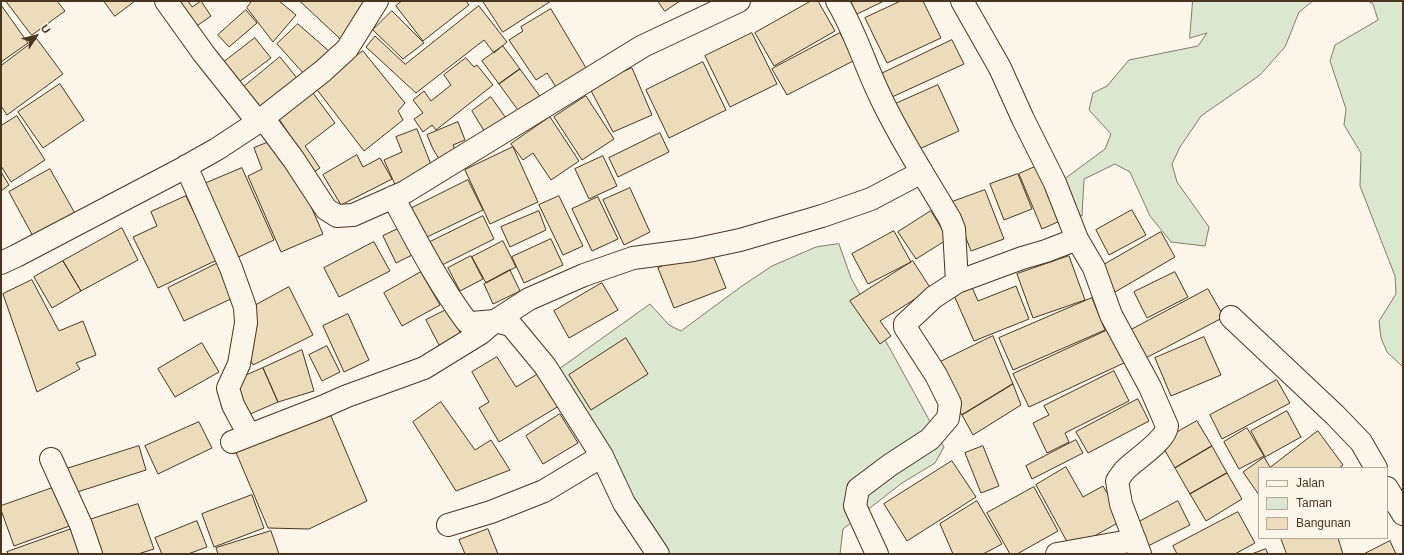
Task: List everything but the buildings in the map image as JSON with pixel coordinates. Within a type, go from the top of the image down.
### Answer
[{"type":"street","points":[[166,1],[204,54],[294,160],[326,209],[337,216],[353,215],[405,192],[643,46],[739,1]]},
{"type":"street","points":[[1,263],[23,253],[217,149],[261,120],[323,71],[347,49],[377,1]]},
{"type":"street","points":[[837,1],[846,17],[879,94],[898,132],[954,228],[957,282]]},
{"type":"street","points":[[962,1],[1000,68],[1023,119],[1056,183],[1076,239],[1094,268],[1112,315],[1150,387],[1167,426],[1167,431],[1159,440],[1124,470],[1117,481],[1121,504],[1138,547],[1057,554]]},
{"type":"street","points":[[186,166],[231,268],[245,307],[246,323],[239,364],[228,388],[241,439],[347,396],[424,368],[481,333],[495,321],[529,299],[584,275],[632,258],[693,250],[740,240],[822,216],[871,199],[922,172]]},
{"type":"street","points":[[393,197],[450,299],[467,322],[495,321],[511,325],[545,366],[602,456],[624,503],[658,554]]},
{"type":"street","points":[[877,554],[855,506],[858,489],[890,465],[930,439],[948,418],[950,404],[936,375],[905,327],[905,324],[934,297],[957,282],[1076,239]]},
{"type":"street","points":[[1231,317],[1361,442],[1375,467]]},
{"type":"street","points":[[448,525],[491,512],[544,491],[602,456]]},
{"type":"street","points":[[51,458],[81,525],[91,554]]},
{"type":"street","points":[[1388,490],[1403,514]]},
{"type":"green space","points":[[1193,1],[1313,1],[1299,12],[1285,47],[1260,75],[1201,116],[1180,147],[1172,164],[1177,182],[1209,227],[1205,246],[1171,242],[1150,216],[1130,172],[1115,164],[1084,179],[1082,216],[1066,213],[1063,180],[1105,149],[1111,134],[1089,110],[1093,93],[1107,86],[1129,60],[1198,46],[1207,33],[1190,38]]},
{"type":"green space","points":[[1368,1],[1403,1],[1403,367],[1387,352],[1381,338],[1379,321],[1396,294],[1395,276],[1360,186],[1361,153],[1344,125],[1346,109],[1330,61],[1335,45],[1378,20],[1373,4]]},
{"type":"green space","points":[[839,244],[851,278],[944,447],[935,463],[902,483],[843,529],[840,554],[664,554],[552,374],[650,304],[669,325],[681,331],[772,266],[816,247]]}]
